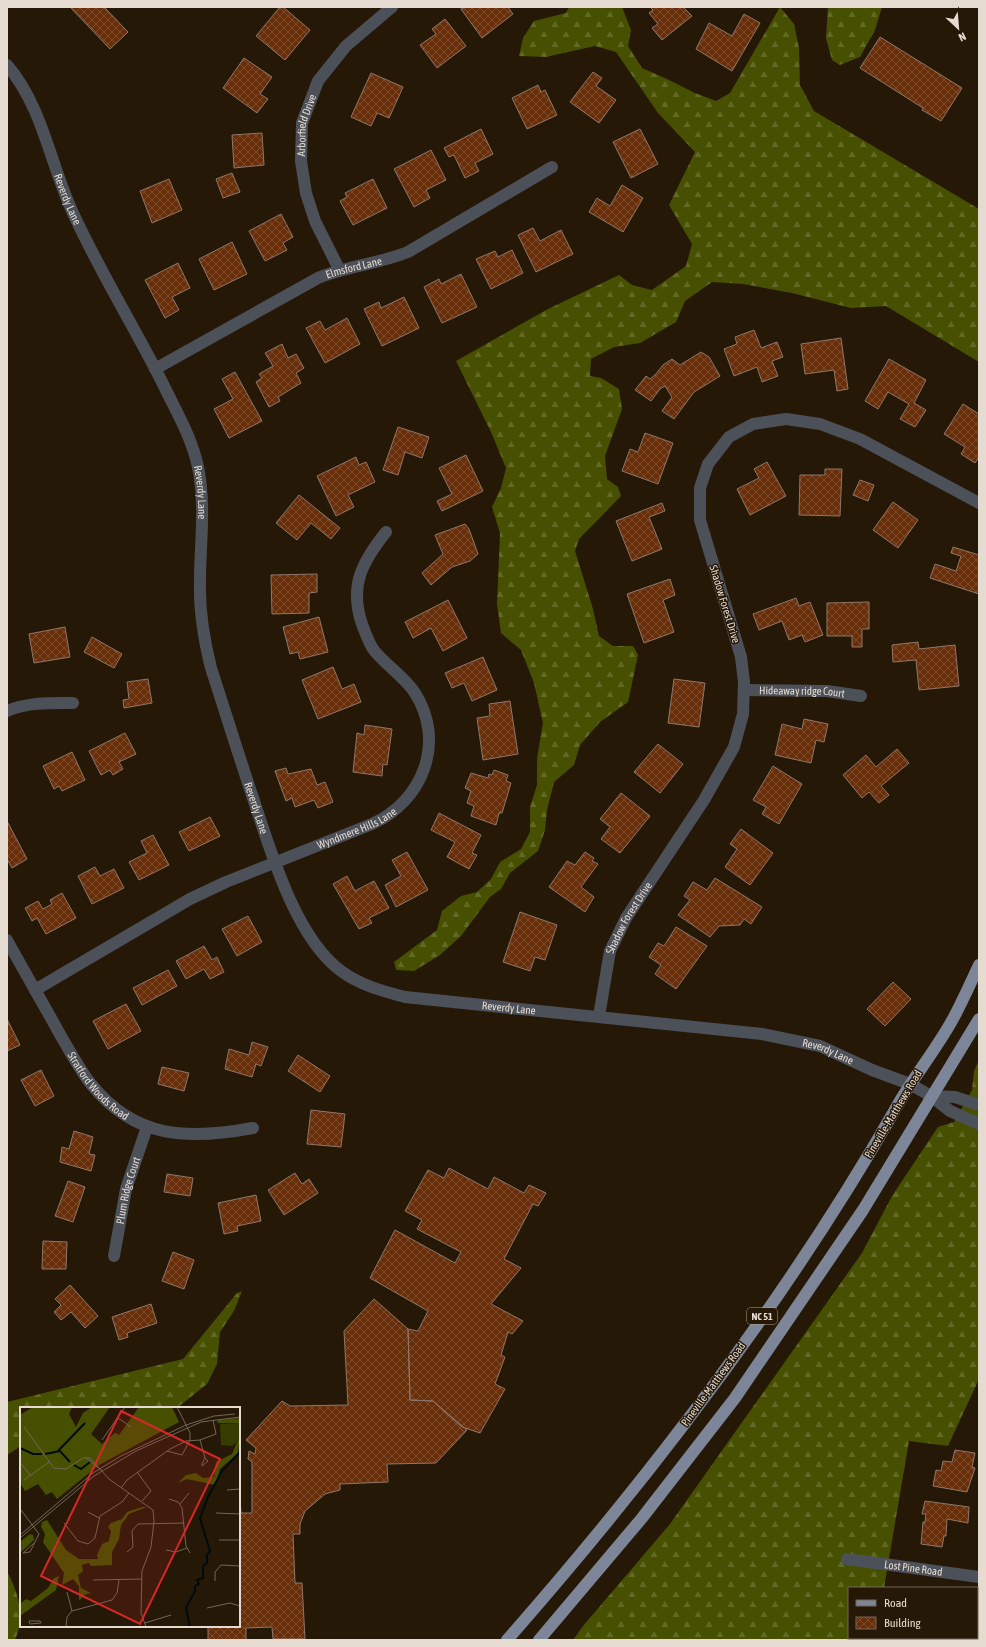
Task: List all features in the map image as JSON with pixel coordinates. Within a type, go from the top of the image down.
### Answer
[{"type":"main road","name":"Pineville-Matthews Road","points":[[507,1640],[562,1578],[716,1384],[819,1233],[910,1084],[953,1018],[979,965]]},
{"type":"main road","name":"NC 51","points":[[539,1640],[642,1518],[735,1398],[863,1210],[931,1096],[974,1031],[979,1020]]},
{"type":"street","name":"Arborfield Drive","points":[[339,269],[315,221],[306,193],[301,161],[302,124],[318,82],[346,46],[392,7]]},
{"type":"street","name":"Reverdy Lane","points":[[7,65],[28,97],[39,118],[73,213],[95,259],[188,433],[198,466],[203,499],[200,609],[205,643],[211,668],[275,863],[300,919],[322,952],[340,970],[361,983],[405,997],[762,1034],[820,1046],[910,1084],[931,1096],[950,1110],[979,1124]]},
{"type":"street","name":"Elmsford Lane","points":[[155,369],[318,278],[339,269],[386,260],[408,252],[552,167]]},
{"type":"street","name":"Shadow Forest Drive","points":[[599,1016],[610,951],[626,918],[704,800],[734,747],[742,714],[744,690],[741,657],[700,520],[700,488],[708,464],[729,437],[753,424],[786,419],[820,424],[860,439],[979,503]]},
{"type":"street","name":"Wyndmere Hills Lane","points":[[35,990],[190,899],[226,882],[383,819],[409,798],[423,773],[429,744],[428,729],[423,710],[414,693],[405,681],[374,649],[362,622],[356,597],[358,581],[366,560],[386,532]]},
{"type":"street","name":"Hideaway ridge Court","points":[[744,690],[827,691],[861,696]]},
{"type":"street","points":[[7,710],[46,703],[73,703]]},
{"type":"street","name":"Stratford Woods Road","points":[[7,940],[91,1084],[109,1104],[121,1113],[147,1127],[169,1133],[194,1135],[253,1128]]},
{"type":"street","name":"Reverdy Lane","points":[[931,1096],[955,1097],[979,1105]]},
{"type":"street","name":"Plum Ridge Court","points":[[114,1256],[126,1189],[147,1127]]},
{"type":"street","name":"Lost Pine Road","points":[[847,1558],[979,1577]]},
{"type":"green space","points":[[569,7],[622,7],[631,30],[628,46],[642,68],[695,93],[716,101],[730,93],[780,7],[794,24],[799,48],[800,85],[814,111],[979,209],[979,362],[886,306],[851,308],[792,293],[743,284],[712,282],[685,301],[676,322],[640,343],[614,347],[591,359],[590,376],[601,378],[619,389],[622,409],[605,456],[607,479],[618,487],[621,496],[579,539],[575,551],[593,609],[599,636],[613,646],[633,646],[638,655],[628,702],[600,722],[580,745],[574,765],[554,782],[547,810],[545,830],[538,851],[510,873],[501,889],[490,897],[461,936],[440,955],[414,971],[396,970],[394,962],[437,930],[442,911],[461,896],[477,892],[491,879],[500,862],[521,849],[530,832],[530,807],[537,785],[537,758],[543,723],[534,683],[521,650],[501,633],[497,604],[500,533],[492,507],[501,488],[506,468],[491,432],[456,361],[548,309],[619,275],[632,285],[652,290],[686,266],[692,244],[669,205],[695,152],[658,113],[616,52],[595,46],[546,57],[519,56],[523,38],[534,21],[566,13]]},
{"type":"green space","points":[[828,7],[882,7],[875,30],[860,57],[840,65],[832,60],[826,38]]},
{"type":"green space","points":[[979,1060],[979,1379],[948,1446],[909,1441],[884,1587],[848,1587],[848,1639],[875,1640],[573,1640],[583,1626],[670,1524],[862,1253],[892,1196],[938,1127],[954,1122],[972,1090],[974,1071]]},
{"type":"green space","points":[[242,1291],[234,1311],[220,1332],[217,1364],[207,1384],[178,1407],[20,1407],[20,1447],[7,1455],[7,1402],[183,1359],[237,1293]]},
{"type":"green space","points":[[7,1571],[19,1604],[20,1622],[15,1640],[7,1640]]},
{"type":"building","points":[[70,7],[104,7],[128,32],[110,49]]},
{"type":"building","points":[[280,7],[283,7],[310,30],[285,60],[256,36]]},
{"type":"building","points":[[464,7],[508,7],[513,14],[482,38],[461,9]]},
{"type":"building","points":[[650,7],[683,7],[692,16],[662,40],[652,28],[658,24],[649,13],[653,10]]},
{"type":"building","points":[[744,14],[760,23],[732,71],[696,49],[709,23],[732,36]]},
{"type":"building","points":[[445,19],[466,46],[437,68],[420,45],[436,34],[432,29]]},
{"type":"building","points":[[880,37],[962,88],[941,121],[860,68]]},
{"type":"building","points":[[244,58],[272,77],[260,94],[268,99],[257,113],[223,88]]},
{"type":"building","points":[[593,72],[602,78],[596,86],[616,100],[599,123],[570,102]]},
{"type":"building","points":[[371,73],[403,87],[389,118],[377,113],[371,126],[351,117]]},
{"type":"building","points":[[538,85],[541,92],[545,90],[557,115],[527,129],[512,98]]},
{"type":"building","points":[[481,129],[493,154],[475,163],[479,171],[465,178],[454,155],[449,157],[444,148]]},
{"type":"building","points":[[640,129],[658,164],[631,178],[613,142]]},
{"type":"building","points":[[262,133],[264,165],[234,168],[232,135]]},
{"type":"building","points":[[431,150],[446,180],[426,190],[430,198],[414,207],[394,169]]},
{"type":"building","points":[[232,173],[240,192],[223,198],[216,179]]},
{"type":"building","points":[[169,179],[182,210],[152,223],[140,191]]},
{"type":"building","points":[[373,179],[387,208],[353,225],[340,201],[347,197],[345,193]]},
{"type":"building","points":[[622,185],[643,198],[623,232],[589,212],[597,198],[610,206]]},
{"type":"building","points":[[281,214],[293,237],[283,243],[287,250],[265,261],[249,231]]},
{"type":"building","points":[[533,228],[540,241],[561,230],[573,254],[536,272],[518,235]]},
{"type":"building","points":[[232,242],[247,274],[214,290],[199,259]]},
{"type":"building","points":[[512,250],[523,273],[491,289],[476,259],[495,251],[498,257]]},
{"type":"building","points":[[178,263],[190,288],[172,297],[179,310],[165,318],[145,280]]},
{"type":"building","points":[[461,274],[477,307],[442,323],[424,287],[439,279],[441,284]]},
{"type":"building","points":[[404,297],[419,328],[382,346],[364,309],[379,302],[381,308]]},
{"type":"building","points":[[347,318],[360,344],[325,363],[306,328],[320,321],[325,330]]},
{"type":"building","points":[[754,330],[761,348],[777,342],[783,357],[772,361],[778,376],[762,382],[757,367],[734,376],[724,349],[737,344],[735,337]]},
{"type":"building","points":[[841,338],[848,389],[837,391],[834,370],[805,374],[801,344]]},
{"type":"building","points":[[282,344],[288,358],[296,354],[304,368],[296,373],[301,383],[278,397],[280,401],[269,407],[256,382],[262,378],[259,374],[273,366],[265,353]]},
{"type":"building","points":[[701,352],[709,357],[720,376],[694,392],[674,419],[662,411],[672,397],[665,386],[660,389],[651,401],[635,390],[646,376],[650,379],[663,365],[672,359],[680,365]]},
{"type":"building","points":[[889,359],[926,380],[914,403],[926,410],[915,427],[900,419],[909,404],[888,392],[878,409],[865,401]]},
{"type":"building","points":[[235,372],[262,421],[229,438],[214,409],[233,399],[222,379]]},
{"type":"building","points":[[963,404],[979,414],[979,457],[975,463],[961,454],[965,447],[944,434]]},
{"type":"building","points":[[398,427],[429,437],[422,458],[405,452],[398,475],[383,470]]},
{"type":"building","points":[[645,433],[673,443],[658,484],[622,471],[630,449],[638,452]]},
{"type":"building","points":[[466,455],[483,491],[442,511],[437,501],[452,494],[439,468]]},
{"type":"building","points":[[356,457],[359,465],[366,462],[375,482],[348,495],[354,507],[336,516],[317,476]]},
{"type":"building","points":[[767,462],[786,496],[750,515],[737,489],[759,478],[754,469]]},
{"type":"building","points":[[825,469],[842,469],[840,516],[799,515],[800,475],[825,475]]},
{"type":"building","points":[[860,480],[874,485],[868,501],[853,495]]},
{"type":"building","points":[[299,495],[340,528],[331,539],[311,523],[297,540],[276,523]]},
{"type":"building","points":[[893,502],[918,520],[898,548],[873,530]]},
{"type":"building","points":[[662,503],[665,511],[649,517],[662,549],[632,561],[616,521]]},
{"type":"building","points":[[465,524],[469,529],[478,554],[470,561],[452,567],[431,585],[422,573],[443,554],[435,535]]},
{"type":"building","points":[[953,547],[979,555],[979,594],[930,578],[935,564],[956,571],[961,556],[951,553]]},
{"type":"building","points":[[317,574],[317,592],[309,593],[309,613],[272,614],[271,575]]},
{"type":"building","points":[[670,579],[675,595],[663,600],[674,632],[644,643],[627,594]]},
{"type":"building","points":[[796,598],[799,606],[810,602],[823,635],[805,642],[802,635],[789,640],[782,621],[759,630],[753,614]]},
{"type":"building","points":[[448,600],[467,638],[443,651],[431,628],[413,638],[405,622]]},
{"type":"building","points":[[869,602],[869,629],[862,629],[862,647],[852,647],[852,636],[827,636],[827,603]]},
{"type":"building","points":[[319,617],[328,652],[300,659],[298,652],[290,654],[283,627]]},
{"type":"building","points":[[65,627],[70,657],[34,663],[29,634]]},
{"type":"building","points":[[92,637],[122,654],[114,668],[84,652]]},
{"type":"building","points":[[918,642],[919,649],[955,645],[959,686],[919,690],[916,660],[893,662],[892,645]]},
{"type":"building","points":[[483,657],[497,690],[472,701],[464,683],[452,688],[445,673]]},
{"type":"building","points":[[333,667],[342,689],[354,684],[361,702],[318,719],[302,680]]},
{"type":"building","points":[[148,679],[152,703],[124,708],[123,700],[129,699],[127,682]]},
{"type":"building","points":[[674,679],[705,683],[699,727],[668,723]]},
{"type":"building","points":[[510,701],[518,754],[483,760],[477,718],[490,716],[489,704]]},
{"type":"building","points":[[804,719],[828,724],[824,742],[816,740],[811,763],[775,755],[782,724],[802,729]]},
{"type":"building","points":[[365,725],[392,729],[387,765],[383,764],[382,776],[353,772],[357,733],[364,735]]},
{"type":"building","points":[[125,733],[136,754],[119,762],[123,769],[113,775],[110,770],[101,775],[89,751]]},
{"type":"building","points":[[658,744],[683,764],[660,793],[634,772]]},
{"type":"building","points":[[897,749],[909,763],[881,786],[889,795],[879,803],[869,792],[862,798],[843,775],[866,755],[876,767]]},
{"type":"building","points":[[72,752],[85,780],[62,791],[59,786],[54,789],[43,766]]},
{"type":"building","points":[[773,766],[802,784],[779,824],[762,814],[766,807],[753,800]]},
{"type":"building","points":[[286,768],[288,774],[311,769],[317,785],[325,782],[333,802],[318,808],[314,800],[295,807],[292,798],[286,801],[275,771]]},
{"type":"building","points":[[494,770],[508,775],[506,781],[511,783],[502,813],[499,813],[496,825],[471,816],[474,806],[467,803],[471,791],[465,788],[471,773],[488,778],[489,774],[492,775]]},
{"type":"building","points":[[621,793],[650,816],[620,853],[601,839],[610,827],[600,819]]},
{"type":"building","points":[[439,813],[481,835],[472,853],[477,855],[469,869],[447,857],[455,842],[431,830]]},
{"type":"building","points":[[210,817],[220,836],[189,851],[179,832]]},
{"type":"building","points":[[7,821],[27,859],[12,868],[7,859]]},
{"type":"building","points":[[741,829],[773,853],[750,885],[725,867],[737,849],[730,844]]},
{"type":"building","points":[[153,835],[169,865],[139,880],[129,862],[147,853],[141,841]]},
{"type":"building","points":[[407,852],[428,890],[396,907],[385,885],[401,876],[392,860]]},
{"type":"building","points":[[585,852],[594,858],[592,861],[598,864],[581,887],[594,897],[585,912],[549,887],[567,861],[575,865]]},
{"type":"building","points":[[95,867],[100,876],[114,869],[124,888],[92,904],[78,876]]},
{"type":"building","points":[[347,876],[355,891],[374,881],[389,908],[369,918],[372,923],[359,929],[333,884]]},
{"type":"building","points":[[715,878],[762,907],[751,924],[744,919],[740,925],[719,926],[710,937],[678,915],[690,900],[684,896],[693,882],[707,890]]},
{"type":"building","points":[[62,893],[76,918],[46,934],[37,918],[32,921],[25,908],[38,901],[43,909],[52,904],[50,900]]},
{"type":"building","points":[[520,912],[557,925],[545,960],[535,957],[530,971],[503,962]]},
{"type":"building","points":[[248,916],[262,942],[237,956],[222,929]]},
{"type":"building","points":[[676,927],[707,946],[676,989],[655,974],[661,965],[649,957],[658,943],[664,946]]},
{"type":"building","points":[[204,946],[212,960],[217,957],[224,972],[210,979],[204,969],[186,979],[176,961]]},
{"type":"building","points":[[168,970],[177,986],[142,1005],[133,988]]},
{"type":"building","points":[[893,982],[911,999],[885,1026],[867,1009]]},
{"type":"building","points":[[126,1004],[141,1031],[108,1049],[93,1021]]},
{"type":"building","points":[[7,1019],[20,1045],[7,1051]]},
{"type":"building","points":[[252,1042],[268,1047],[261,1066],[256,1064],[252,1077],[225,1069],[229,1049],[249,1055]]},
{"type":"building","points":[[298,1055],[330,1076],[320,1092],[288,1071]]},
{"type":"building","points":[[162,1067],[189,1073],[184,1091],[158,1084]]},
{"type":"building","points":[[41,1070],[54,1096],[35,1106],[21,1080]]},
{"type":"building","points":[[311,1110],[345,1114],[341,1147],[307,1144]]},
{"type":"building","points":[[74,1131],[93,1137],[89,1154],[95,1155],[91,1171],[60,1162],[62,1147],[69,1149]]},
{"type":"building","points":[[449,1168],[488,1189],[494,1177],[524,1193],[529,1185],[546,1193],[538,1206],[533,1204],[504,1259],[521,1268],[491,1304],[523,1321],[512,1334],[508,1332],[501,1355],[505,1357],[495,1384],[505,1389],[480,1433],[462,1427],[433,1401],[410,1400],[408,1329],[418,1331],[428,1311],[370,1278],[395,1230],[455,1263],[461,1252],[417,1229],[422,1220],[405,1211],[428,1170],[444,1178]]},
{"type":"building","points":[[295,1173],[302,1184],[309,1179],[318,1193],[284,1215],[268,1190]]},
{"type":"building","points":[[167,1174],[193,1178],[190,1196],[164,1192]]},
{"type":"building","points":[[68,1181],[85,1187],[73,1222],[55,1216]]},
{"type":"building","points":[[256,1195],[261,1221],[237,1226],[238,1231],[224,1234],[218,1203]]},
{"type":"building","points":[[43,1241],[67,1242],[66,1269],[42,1269]]},
{"type":"building","points":[[173,1252],[194,1260],[184,1289],[162,1281]]},
{"type":"building","points":[[70,1285],[98,1316],[85,1328],[71,1312],[61,1320],[54,1312],[61,1305],[55,1299]]},
{"type":"building","points":[[374,1299],[408,1329],[410,1400],[433,1401],[467,1430],[436,1463],[387,1464],[388,1482],[340,1484],[340,1490],[325,1494],[305,1511],[300,1524],[300,1534],[293,1534],[295,1583],[302,1583],[305,1639],[273,1639],[272,1627],[246,1628],[246,1640],[208,1640],[208,1627],[240,1627],[240,1499],[241,1513],[252,1513],[252,1462],[248,1459],[249,1451],[255,1454],[256,1448],[246,1440],[282,1401],[290,1406],[348,1405],[344,1331]]},
{"type":"building","points":[[151,1304],[157,1323],[127,1333],[128,1337],[119,1340],[112,1317]]},
{"type":"building","points":[[955,1450],[975,1453],[972,1467],[975,1468],[967,1492],[933,1486],[936,1470],[941,1471],[943,1461],[952,1462]]},
{"type":"building","points":[[925,1501],[969,1507],[968,1523],[947,1519],[946,1536],[944,1536],[942,1547],[921,1544],[923,1522],[925,1522],[926,1514],[922,1514]]}]
